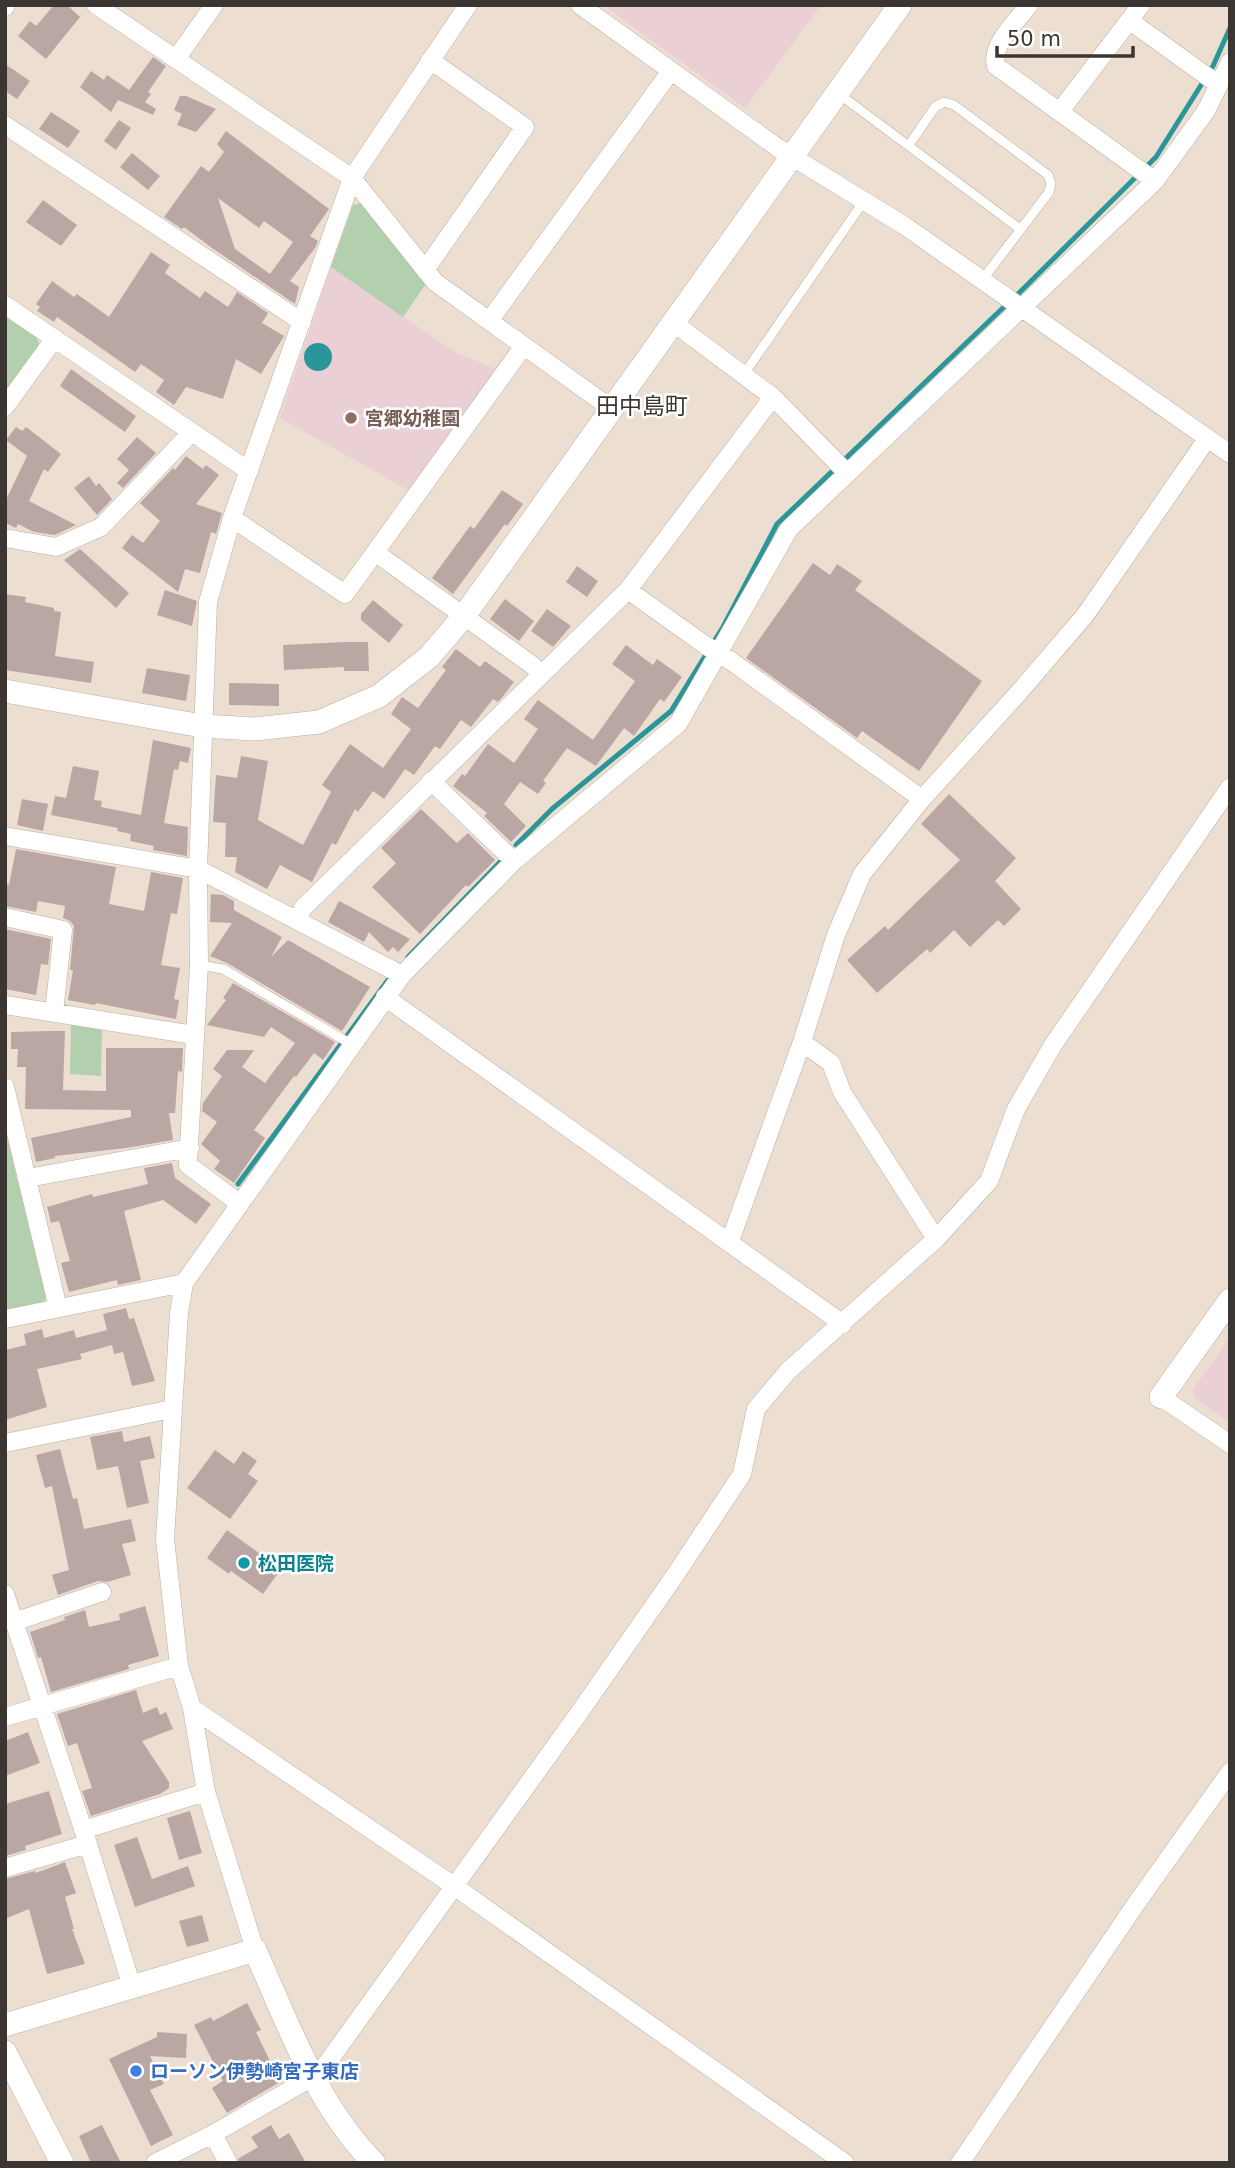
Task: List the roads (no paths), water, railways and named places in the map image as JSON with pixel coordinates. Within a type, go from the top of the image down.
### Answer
[{"type":"street","points":[[96,5],[352,178],[435,282],[612,409]]},
{"type":"street","points":[[176,58],[214,5]]},
{"type":"street","points":[[239,1203],[188,1165],[199,965],[198,869],[208,602],[232,518],[352,178],[468,5]]},
{"type":"street","points":[[580,5],[791,157],[983,279],[1230,454]]},
{"type":"street","points":[[5,691],[202,726],[255,729],[319,722],[379,696],[429,657],[464,616],[900,5]]},
{"type":"street","points":[[1029,5],[997,47],[994,58],[996,66],[1155,181]]},
{"type":"street","points":[[1060,111],[1141,5]]},
{"type":"street","points":[[1130,21],[1219,85]]},
{"type":"street","points":[[425,270],[526,128],[430,60]]},
{"type":"street","points":[[374,2163],[349,2137],[311,2078],[255,1950],[206,1792],[192,1708],[179,1665],[165,1539],[179,1313],[184,1283],[402,975],[514,861],[678,724],[789,529],[1155,181],[1206,111],[1230,62]]},
{"type":"street","points":[[489,321],[671,71]]},
{"type":"street","points":[[5,125],[302,322]]},
{"type":"street","points":[[5,305],[249,471]]},
{"type":"street","points":[[674,323],[773,397],[847,473]]},
{"type":"street","points":[[5,407],[55,338]]},
{"type":"street","points":[[232,518],[345,594],[523,347]]},
{"type":"street","points":[[297,920],[303,908],[628,590],[773,397]]},
{"type":"street","points":[[5,538],[56,547],[101,527],[192,432]]},
{"type":"street","points":[[730,1241],[802,1042],[836,935],[862,874],[922,799],[1086,614],[1208,439]]},
{"type":"street","points":[[376,553],[541,674]]},
{"type":"street","points":[[628,590],[922,799]]},
{"type":"street","points":[[431,781],[514,861]]},
{"type":"street","points":[[155,2163],[213,2134],[311,2078],[325,2066],[579,1713],[742,1474],[756,1409],[788,1371],[936,1239],[989,1181],[1016,1109],[1054,1045],[1230,787]]},
{"type":"street","points":[[5,836],[198,869],[402,975]]},
{"type":"street","points":[[5,918],[63,930],[54,1012]]},
{"type":"street","points":[[385,997],[843,1324]]},
{"type":"street","points":[[5,1006],[194,1035]]},
{"type":"street","points":[[802,1042],[831,1063],[842,1092],[936,1239]]},
{"type":"street","points":[[5,1087],[58,1308]]},
{"type":"street","points":[[28,1178],[190,1148]]},
{"type":"street","points":[[5,1319],[184,1283]]},
{"type":"street","points":[[1230,1300],[1161,1397],[1230,1444]]},
{"type":"street","points":[[5,1443],[172,1409]]},
{"type":"street","points":[[102,1592],[9,1610],[86,1837],[132,1987]]},
{"type":"street","points":[[5,1717],[179,1665]]},
{"type":"street","points":[[192,1708],[454,1886],[845,2163]]},
{"type":"street","points":[[960,2163],[1138,1901],[1230,1772]]},
{"type":"street","points":[[5,1868],[206,1792]]},
{"type":"street","points":[[5,2025],[255,1950]]},
{"type":"street","points":[[5,2052],[62,2163]]},
{"type":"street","points":[[213,2134],[228,2163]]},
{"type":"lane","points":[[837,93],[1020,229]]},
{"type":"lane","points":[[909,145],[935,107],[944,102],[954,105],[1048,176],[1051,183],[1049,192],[983,279]]},
{"type":"lane","points":[[744,374],[864,201]]},
{"type":"lane","points":[[199,965],[223,969],[351,1044]]},
{"type":"water","points":[[318,343],[328,347],[332,357],[328,367],[318,371],[308,367],[304,357],[308,347]]},
{"type":"waterway","points":[[1015,297],[1156,157],[1213,66],[1230,28]]},
{"type":"waterway","points":[[516,845],[552,809],[671,711],[723,627],[777,524],[1007,304]]},
{"type":"waterway","points":[[408,957],[501,861]]},
{"type":"waterway","points":[[238,1184],[388,980]]},
{"type":"place","name":"宮郷幼稚園","points":[[351,418]]},
{"type":"place","name":"松田医院","points":[[244,1563]]},
{"type":"place","name":"ローソン伊勢崎宮子東店","points":[[136,2071]]},
{"type":"district","name":"田中島町","points":[[642,406]]}]
